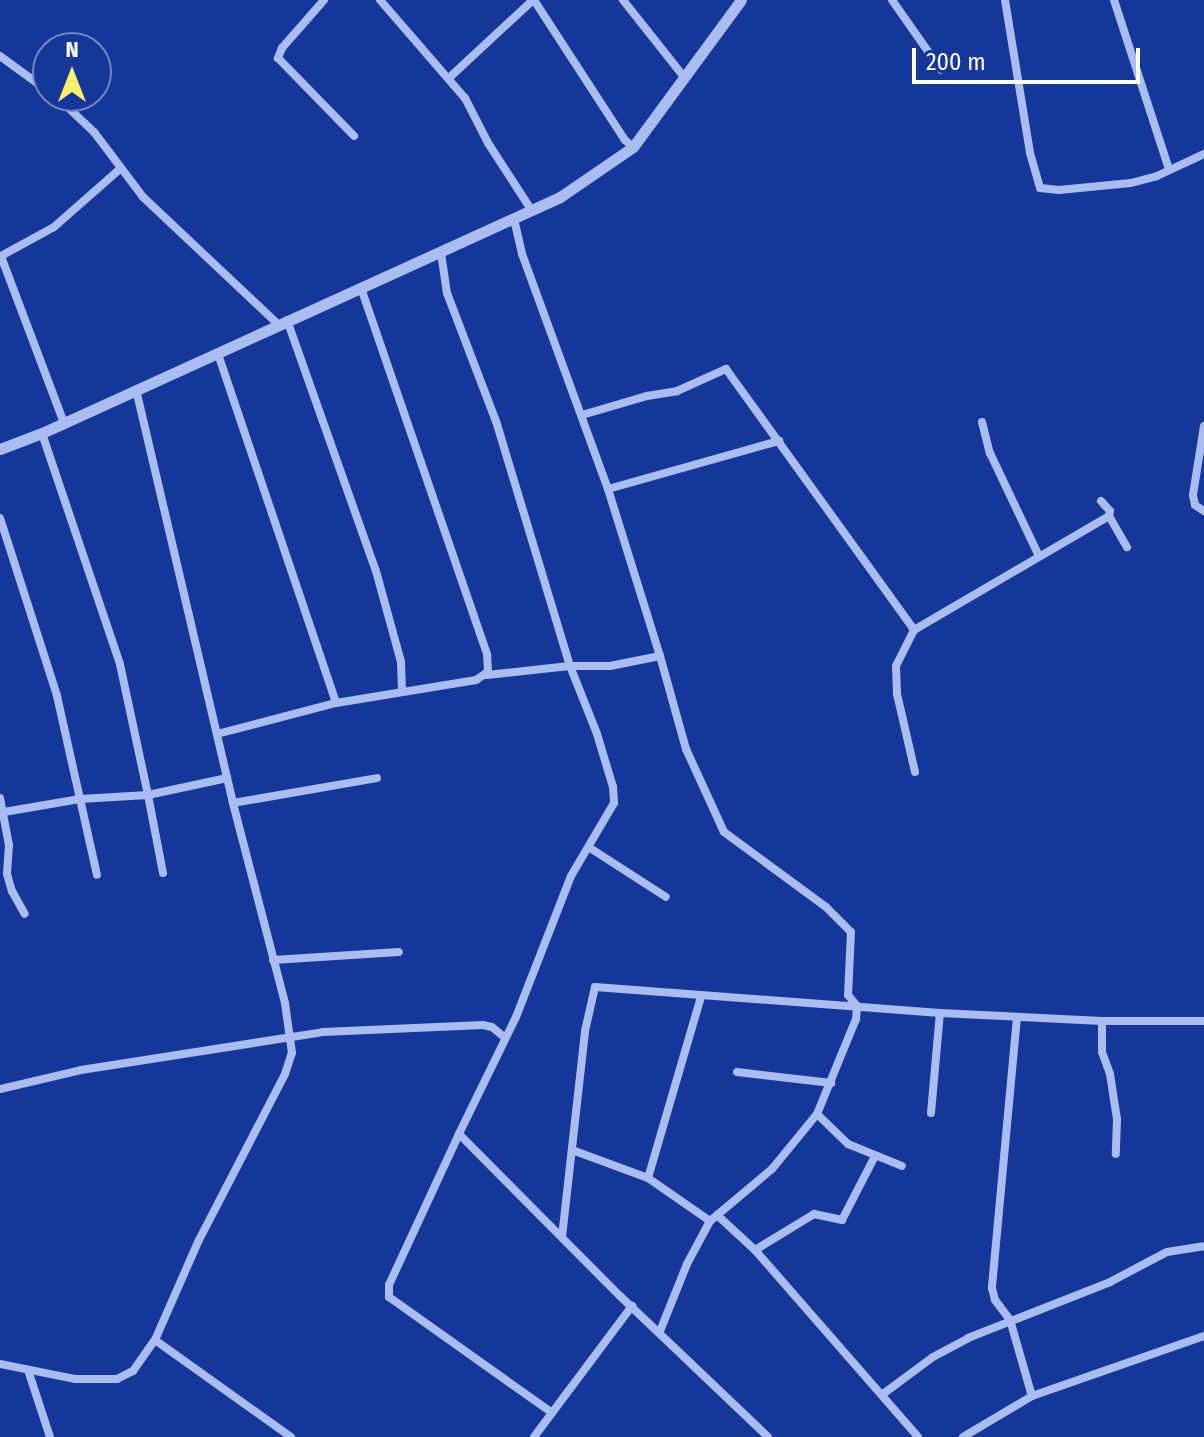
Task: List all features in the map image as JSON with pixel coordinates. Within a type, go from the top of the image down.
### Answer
[{"type":"street","points":[[324,0],[282,48],[278,58],[354,136]]},
{"type":"street","points":[[380,0],[449,78],[532,211]]},
{"type":"street","points":[[449,78],[533,0],[600,103],[633,147]]},
{"type":"street","points":[[623,0],[684,77]]},
{"type":"street","points":[[0,449],[42,433],[282,322],[441,253],[532,211],[596,175],[633,147],[741,0]]},
{"type":"street","points":[[892,0],[941,70]]},
{"type":"street","points":[[1005,0],[1030,153],[1040,188],[1059,190],[1131,183],[1204,154]]},
{"type":"street","points":[[1114,0],[1169,169]]},
{"type":"street","points":[[0,56],[32,79]]},
{"type":"street","points":[[73,112],[94,132],[143,197],[282,322],[376,571],[401,662],[402,692]]},
{"type":"street","points":[[64,423],[1,256],[54,227],[121,168]]},
{"type":"street","points":[[514,219],[522,254],[608,489],[686,749],[724,832],[826,907],[851,932],[848,995],[857,1006],[856,1019],[817,1114],[772,1169],[714,1218],[687,1264],[660,1331]]},
{"type":"street","points":[[441,253],[447,293],[496,421],[570,666],[584,696],[613,787],[614,803],[571,876],[516,1017],[389,1285],[389,1297],[552,1413]]},
{"type":"street","points":[[361,289],[487,654],[487,675]]},
{"type":"street","points":[[218,354],[336,703]]},
{"type":"street","points":[[582,415],[647,396],[677,391],[726,369],[896,610],[914,630]]},
{"type":"street","points":[[0,1364],[75,1379],[117,1379],[133,1371],[155,1340],[199,1240],[285,1074],[292,1053],[291,1036],[136,391]]},
{"type":"street","points":[[982,422],[990,453],[1039,556]]},
{"type":"street","points":[[1204,426],[1193,495],[1195,505],[1204,511]]},
{"type":"street","points":[[42,433],[120,664],[163,873]]},
{"type":"street","points":[[608,489],[779,441]]},
{"type":"street","points":[[1101,501],[1110,511],[1109,516],[1127,547]]},
{"type":"street","points":[[915,772],[897,694],[896,666],[914,630],[1109,516]]},
{"type":"street","points":[[0,518],[57,696],[97,875]]},
{"type":"street","points":[[217,734],[336,703],[487,675],[570,666],[610,666],[660,656]]},
{"type":"street","points":[[4,812],[80,799],[148,795],[227,778]]},
{"type":"street","points":[[233,803],[377,778]]},
{"type":"street","points":[[0,798],[9,845],[7,874],[25,914]]},
{"type":"street","points":[[590,848],[666,897]]},
{"type":"street","points":[[273,960],[399,952]]},
{"type":"street","points":[[562,1237],[592,990],[599,987],[940,1013],[1102,1021],[1204,1021]]},
{"type":"street","points":[[648,1178],[701,997]]},
{"type":"street","points":[[931,1113],[940,1013]]},
{"type":"street","points":[[1017,1017],[992,1288],[995,1300],[1010,1320],[1032,1396]]},
{"type":"street","points":[[1102,1021],[1102,1052],[1110,1074],[1117,1119],[1116,1154]]},
{"type":"street","points":[[0,1089],[81,1070],[291,1036],[366,1029],[483,1025],[492,1027],[504,1037]]},
{"type":"street","points":[[737,1072],[831,1083]]},
{"type":"street","points":[[817,1114],[848,1144],[902,1166]]},
{"type":"street","points":[[459,1134],[768,1437]]},
{"type":"street","points":[[572,1150],[648,1178],[714,1218],[755,1250],[918,1437]]},
{"type":"street","points":[[755,1250],[814,1214],[835,1222],[842,1220],[875,1156]]},
{"type":"street","points":[[883,1394],[933,1357],[1010,1320],[1110,1282],[1167,1252],[1204,1246]]},
{"type":"street","points":[[534,1437],[632,1306]]},
{"type":"street","points":[[963,1437],[1032,1396],[1204,1336]]},
{"type":"street","points":[[155,1340],[291,1437]]},
{"type":"street","points":[[28,1370],[50,1437]]}]
